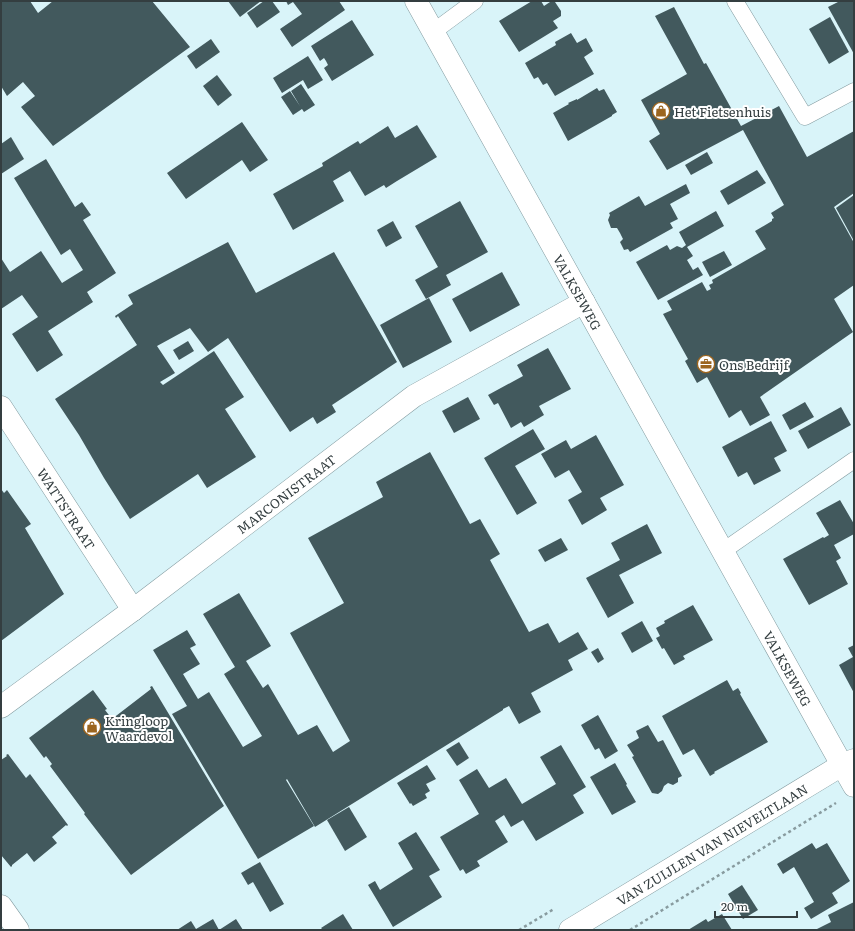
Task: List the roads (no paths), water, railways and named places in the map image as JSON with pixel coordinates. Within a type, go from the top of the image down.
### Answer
[{"type":"street","name":"VALKSEWEG","points":[[416,1],[723,551],[848,762],[847,794]]},
{"type":"street","name":"MARCONISTRAAT","points":[[1,707],[133,610],[414,396],[584,302]]},
{"type":"street","name":"WATTSTRAAT","points":[[1,407],[133,610]]},
{"type":"street","name":"VAN ZUIJLEN VAN NIEVELTLAAN","points":[[570,930],[848,762]]},
{"type":"street","points":[[1,906],[18,930]]},
{"type":"lane","points":[[433,32],[475,1]]},
{"type":"lane","points":[[735,1],[805,117],[854,91]]},
{"type":"lane","points":[[723,551],[854,460]]},
{"type":"place","name":"Het Fietsenhuis","points":[[661,111]]},
{"type":"place","name":"Ons Bedrijf","points":[[706,364]]},
{"type":"place","name":"Kringloop Waardevol","points":[[92,727]]}]
